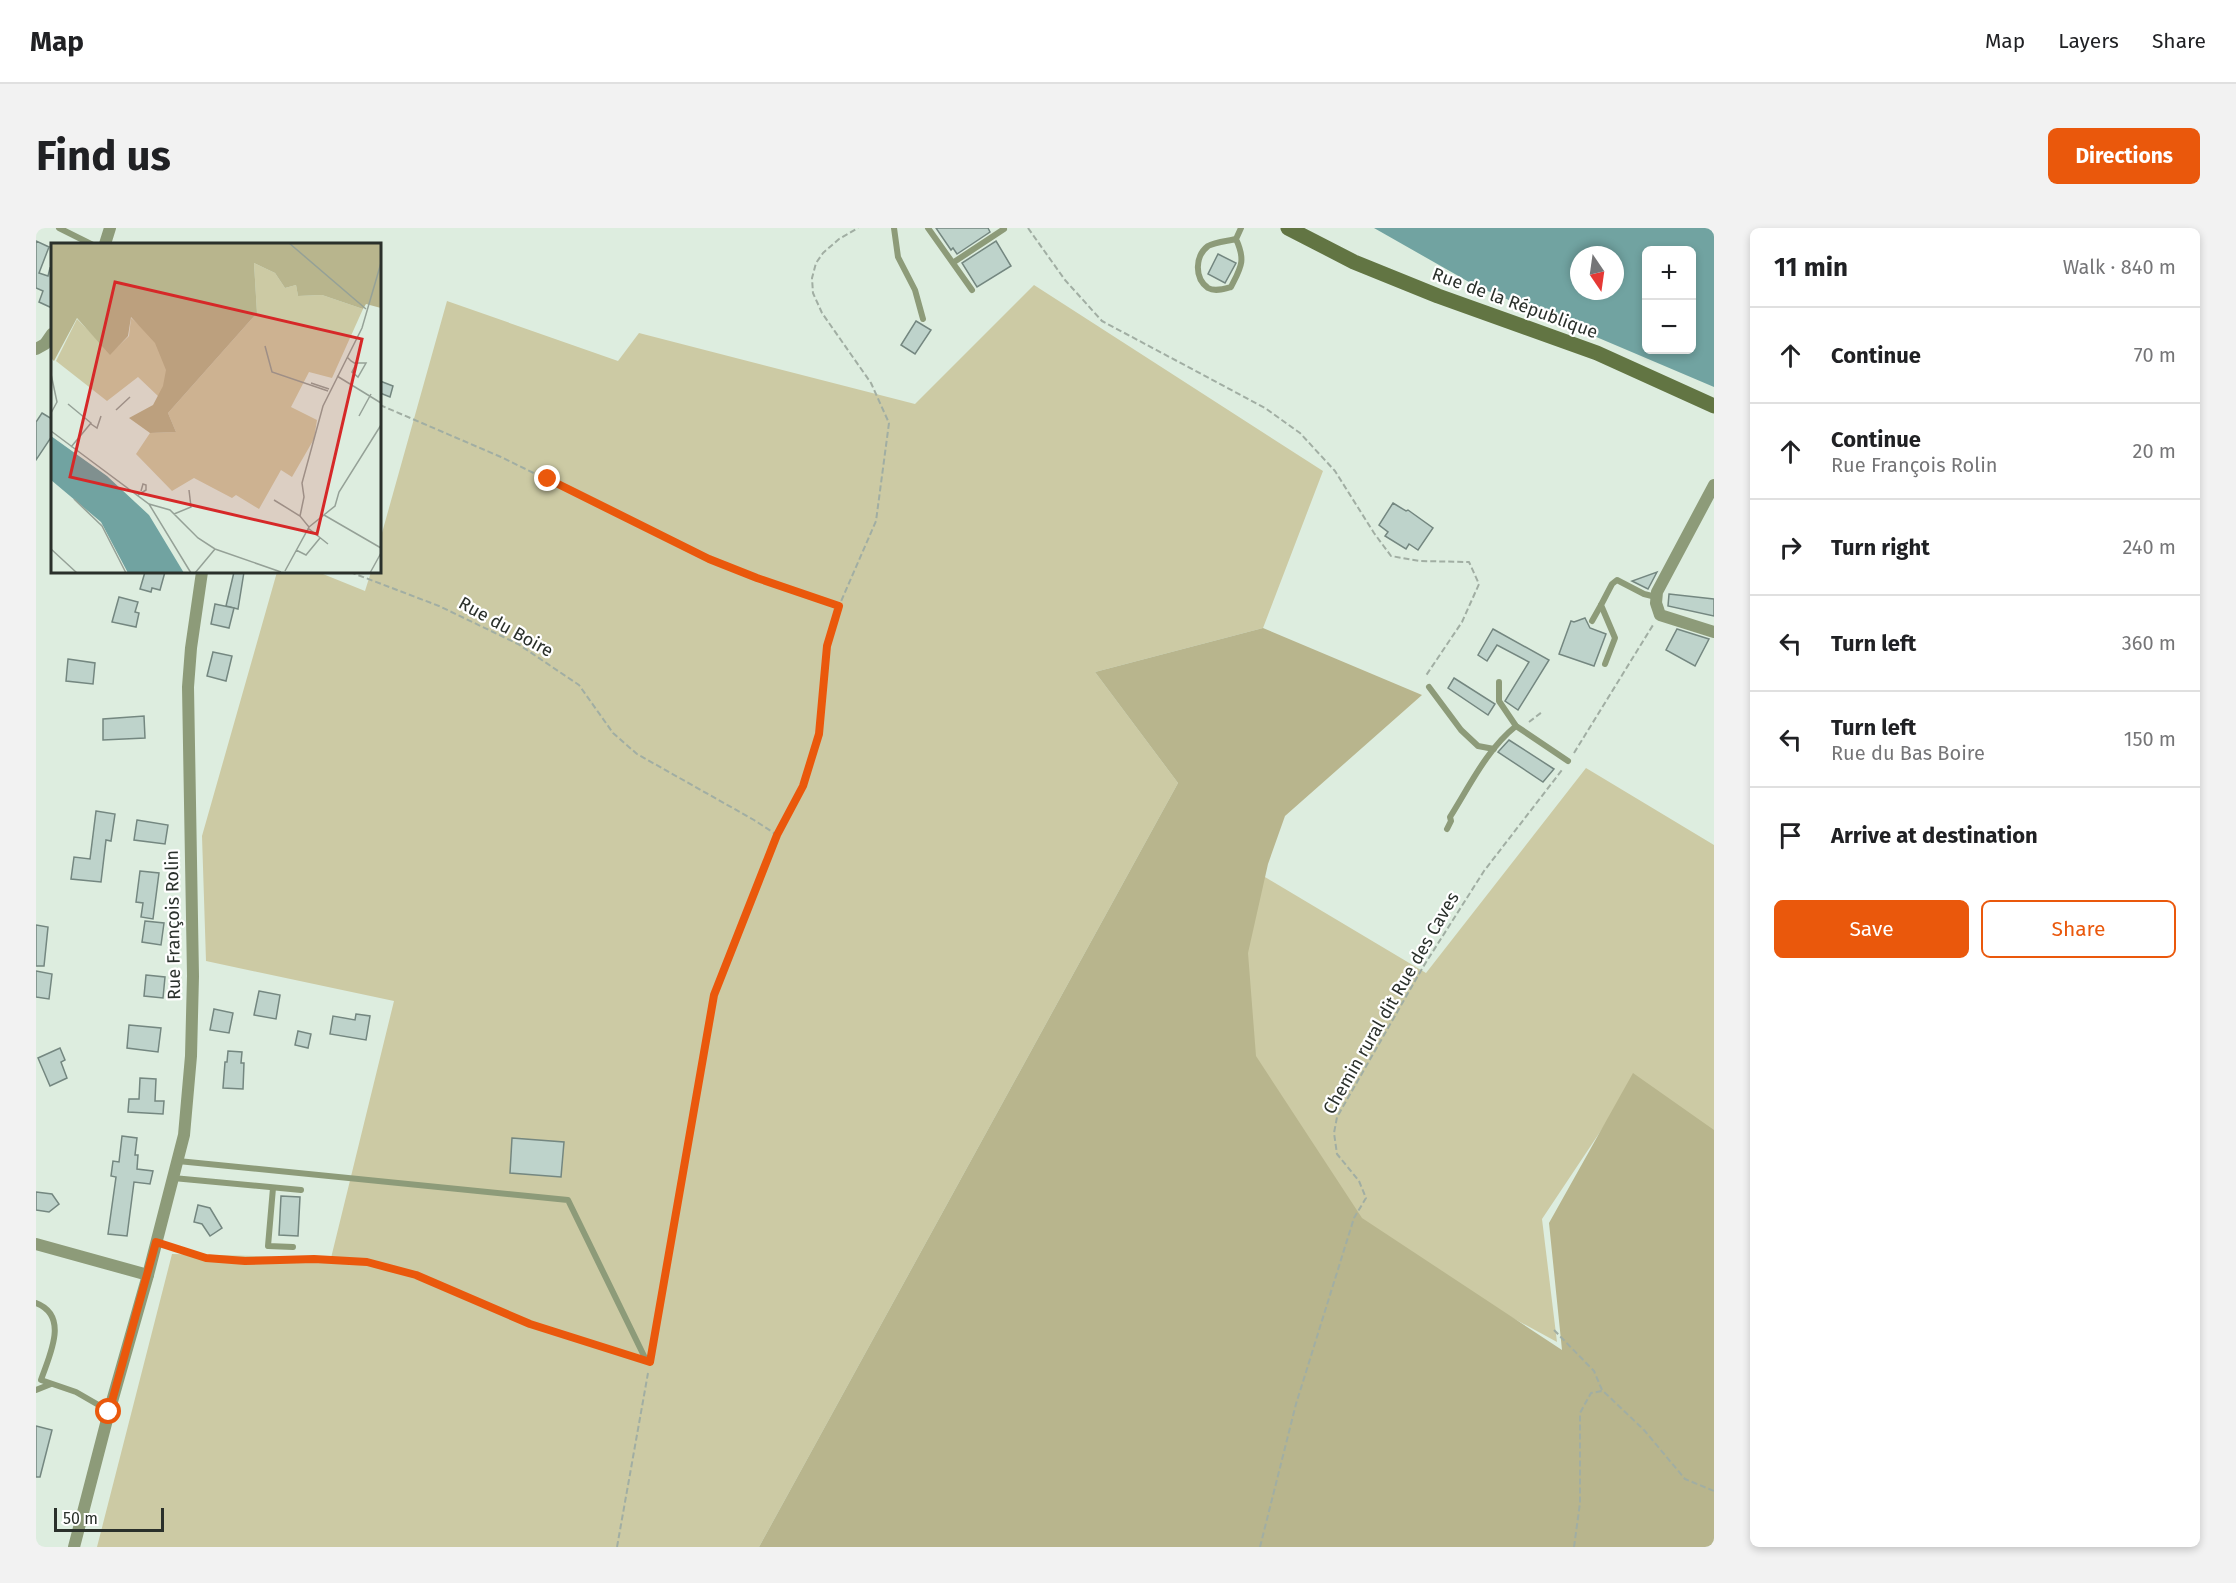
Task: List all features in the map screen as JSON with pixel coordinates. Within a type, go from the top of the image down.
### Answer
[{"type":"main road","name":"Rue de la République","points":[[1288,228],[1354,262],[1438,296],[1597,353],[1714,406]]},
{"type":"street","points":[[105,243],[110,228]]},
{"type":"street","points":[[36,349],[45,344],[51,335]]},
{"type":"street","points":[[1714,485],[1656,597],[1660,615],[1714,632]]},
{"type":"street","name":"Rue François Rolin","points":[[74,1547],[184,1135],[191,1056],[193,976],[188,687],[202,573]]},
{"type":"street","points":[[36,1244],[148,1275]]},
{"type":"lane","points":[[59,228],[89,243]]},
{"type":"lane","points":[[894,228],[898,257],[915,290],[923,319]]},
{"type":"lane","points":[[928,228],[972,290]]},
{"type":"lane","points":[[954,262],[1004,228]]},
{"type":"lane","points":[[1236,239],[1209,245],[1200,255],[1197,265],[1199,276],[1208,288],[1220,291],[1231,288],[1243,264],[1236,239],[1241,228]]},
{"type":"lane","points":[[1592,621],[1612,584],[1617,580],[1644,594],[1656,597]]},
{"type":"lane","points":[[1601,605],[1615,638],[1605,664]]},
{"type":"lane","points":[[1499,682],[1499,700],[1518,728],[1568,761]]},
{"type":"lane","points":[[1429,687],[1461,730],[1478,746],[1494,749]]},
{"type":"lane","points":[[1447,829],[1451,821],[1450,817],[1503,736],[1518,728]]},
{"type":"lane","points":[[178,1161],[568,1200],[648,1361]]},
{"type":"lane","points":[[173,1178],[302,1190]]},
{"type":"lane","points":[[273,1188],[268,1246],[293,1247]]},
{"type":"lane","points":[[36,1302],[42,1305],[54,1320],[56,1335],[41,1380],[76,1392],[109,1412]]},
{"type":"lane","points":[[36,1390],[52,1384]]},
{"type":"path","points":[[617,1547],[714,995],[777,835],[803,786],[819,734],[827,646],[839,606],[876,521],[889,423],[871,383],[822,313],[813,293],[812,278],[816,263],[823,253],[839,239],[858,228]]},
{"type":"path","points":[[1028,228],[1065,280],[1102,321],[1265,408],[1300,433],[1335,471],[1391,556],[1420,561],[1468,562],[1479,584],[1462,622],[1424,679],[1429,687]]},
{"type":"path","points":[[381,405],[501,457],[709,559],[839,606]]},
{"type":"path","name":"Rue du Boire","points":[[353,573],[439,606],[518,644],[579,685],[613,733],[637,754],[777,835]]},
{"type":"path","name":"Chemin rural dit Rue des Caves","points":[[1260,1547],[1296,1404],[1354,1218],[1366,1198],[1359,1181],[1337,1154],[1334,1133],[1337,1117],[1423,967],[1484,871],[1568,761],[1660,615]]},
{"type":"path","points":[[1518,728],[1542,712]]},
{"type":"path","points":[[156,1242],[206,1258],[245,1261],[314,1259],[367,1262],[416,1275],[530,1324],[648,1361]]},
{"type":"path","points":[[1554,1330],[1594,1371],[1602,1390],[1644,1430],[1685,1479],[1714,1491]]},
{"type":"path","points":[[1574,1547],[1581,1503],[1580,1413],[1591,1393],[1602,1390]]},
{"type":"shaded area","points":[[1034,285],[1323,471],[1263,628],[1095,672],[1178,783],[759,1547],[97,1547],[172,1254],[331,1258],[394,1001],[206,961],[202,836],[277,573],[320,573],[365,591],[371,573],[381,573],[381,536],[447,301],[618,361],[639,333],[915,404]]},
{"type":"shaded area","points":[[1263,628],[1422,695],[1285,816],[1268,864],[1248,953],[1256,1056],[1362,1218],[1562,1350],[1549,1223],[1633,1073],[1714,1130],[1714,1547],[759,1547],[1178,783],[1095,672]]},
{"type":"shaded area","points":[[1586,768],[1714,845],[1714,1133],[1634,1081],[1542,1219],[1557,1342],[1342,1225],[1226,1055],[1255,871],[1426,973]]},
{"type":"water","points":[[1374,228],[1714,228],[1714,387],[1476,286]]},
{"type":"building","points":[[936,228],[988,228],[990,232],[957,254],[953,248],[951,250]]},
{"type":"building","points":[[36,241],[49,247],[39,273],[48,276],[51,268],[51,308],[39,302],[43,291],[36,288]]},
{"type":"building","points":[[996,241],[1011,266],[977,287],[962,263]]},
{"type":"building","points":[[1218,254],[1236,263],[1225,283],[1208,274]]},
{"type":"building","points":[[916,321],[931,330],[915,354],[901,345]]},
{"type":"building","points":[[381,381],[393,386],[390,397],[381,393]]},
{"type":"building","points":[[42,413],[51,418],[51,438],[36,460],[36,422]]},
{"type":"building","points":[[1393,503],[1408,510],[1433,528],[1418,550],[1409,544],[1406,549],[1385,536],[1388,532],[1379,525]]},
{"type":"building","points":[[1657,572],[1648,589],[1632,581]]},
{"type":"building","points":[[145,573],[165,573],[160,590],[152,588],[151,592],[140,589]]},
{"type":"building","points":[[234,573],[244,573],[238,609],[226,606]]},
{"type":"building","points":[[1669,594],[1714,599],[1714,616],[1668,606]]},
{"type":"building","points":[[119,597],[138,602],[135,612],[139,613],[136,627],[112,622]]},
{"type":"building","points":[[215,604],[234,608],[229,628],[211,624]]},
{"type":"building","points":[[1585,618],[1590,628],[1606,634],[1594,666],[1559,654],[1571,621]]},
{"type":"building","points":[[1493,629],[1549,660],[1518,710],[1505,701],[1529,662],[1497,645],[1487,661],[1478,655]]},
{"type":"building","points":[[1677,629],[1709,639],[1695,666],[1666,650]]},
{"type":"building","points":[[213,652],[232,656],[226,681],[207,676]]},
{"type":"building","points":[[68,659],[95,663],[93,684],[66,681]]},
{"type":"building","points":[[1454,678],[1495,704],[1488,715],[1448,688]]},
{"type":"building","points":[[144,716],[145,738],[103,740],[103,719]]},
{"type":"building","points":[[1509,740],[1554,769],[1543,782],[1498,752]]},
{"type":"building","points":[[96,811],[115,814],[111,841],[106,840],[101,882],[71,879],[74,857],[90,859]]},
{"type":"building","points":[[137,820],[168,825],[165,844],[134,840]]},
{"type":"building","points":[[140,871],[159,873],[153,919],[141,917],[143,903],[136,902]]},
{"type":"building","points":[[145,921],[164,923],[161,945],[142,942]]},
{"type":"building","points":[[36,925],[48,927],[44,966],[36,966]]},
{"type":"building","points":[[36,971],[52,974],[49,999],[36,997]]},
{"type":"building","points":[[146,975],[165,977],[163,998],[144,996]]},
{"type":"building","points":[[259,991],[280,995],[276,1019],[254,1015]]},
{"type":"building","points":[[214,1009],[233,1013],[229,1033],[210,1030]]},
{"type":"building","points":[[356,1014],[370,1016],[366,1040],[330,1034],[333,1016],[355,1020]]},
{"type":"building","points":[[129,1025],[161,1028],[158,1052],[127,1048]]},
{"type":"building","points":[[298,1031],[311,1034],[308,1048],[295,1045]]},
{"type":"building","points":[[60,1048],[65,1060],[61,1062],[67,1078],[50,1086],[38,1058]]},
{"type":"building","points":[[228,1051],[242,1052],[243,1089],[223,1088]]},
{"type":"building","points":[[140,1078],[156,1079],[155,1101],[164,1101],[163,1114],[128,1112],[129,1099],[139,1099]]},
{"type":"building","points":[[122,1136],[137,1138],[135,1155],[138,1155],[137,1169],[153,1171],[150,1184],[134,1182],[127,1236],[108,1234],[116,1177],[111,1176],[113,1161],[119,1162]]},
{"type":"building","points":[[512,1138],[564,1142],[561,1177],[510,1173]]},
{"type":"building","points":[[36,1192],[52,1194],[59,1204],[49,1212],[36,1210]]},
{"type":"building","points":[[281,1196],[300,1197],[298,1236],[279,1235]]},
{"type":"building","points":[[198,1205],[210,1208],[222,1228],[210,1236],[202,1224],[194,1222]]},
{"type":"building","points":[[36,1426],[52,1430],[40,1477],[36,1477]]},
{"type":"route","points":[[109,1412],[156,1242],[206,1258],[245,1261],[314,1259],[367,1262],[416,1275],[530,1324],[650,1362],[714,995],[777,835],[803,786],[819,734],[827,646],[839,606],[709,559],[548,479]]}]
